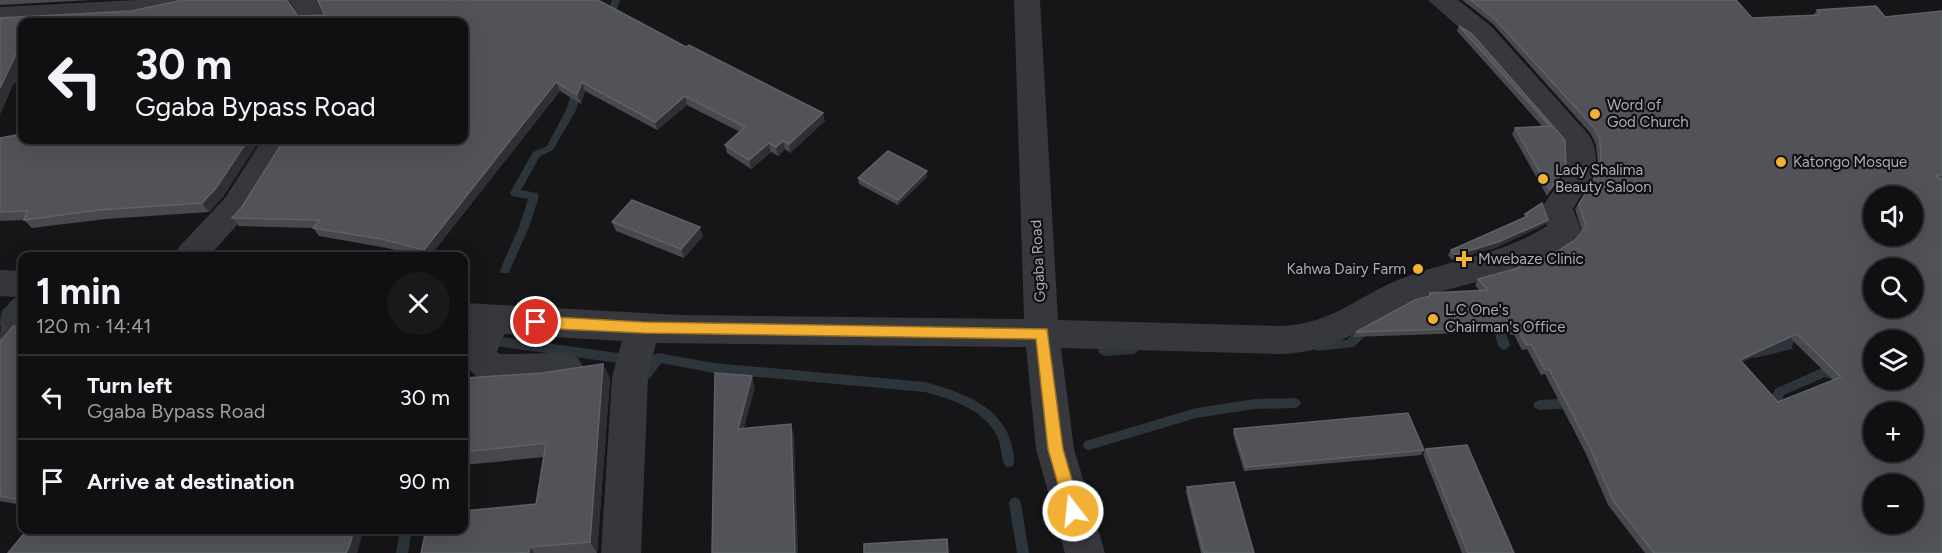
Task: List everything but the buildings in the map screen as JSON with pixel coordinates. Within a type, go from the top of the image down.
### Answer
[{"type":"street","points":[[0,15],[109,12],[152,8],[182,0]]},
{"type":"street","points":[[302,0],[313,18]]},
{"type":"street","name":"Ggaba Road","points":[[1027,0],[1042,333],[1055,449],[1085,553]]},
{"type":"street","points":[[566,368],[493,369],[478,356],[478,318],[643,327],[1042,333],[1130,338],[1306,338],[1340,327],[1416,286],[1479,271],[1513,258],[1550,242],[1565,230],[1557,209],[1582,172],[1578,141],[1481,32],[1441,0]]},
{"type":"street","points":[[194,252],[236,206],[275,144]]},
{"type":"street","points":[[0,283],[18,284]]},
{"type":"street","points":[[0,336],[18,314]]},
{"type":"street","points":[[621,553],[630,377],[643,327]]},
{"type":"waterway","points":[[609,20],[616,0]]},
{"type":"waterway","points":[[0,99],[5,83],[18,79]]},
{"type":"waterway","points":[[505,270],[524,227],[534,196],[515,193],[536,154],[550,148],[571,110],[579,86]]},
{"type":"waterway","points":[[0,322],[9,309],[18,309]]},
{"type":"waterway","points":[[1496,319],[1504,345]]},
{"type":"waterway","points":[[1317,346],[1350,344],[1368,326]]},
{"type":"waterway","points":[[1755,353],[1788,346],[1789,338]]},
{"type":"waterway","points":[[488,340],[618,358]]},
{"type":"waterway","points":[[1104,351],[1133,349]]},
{"type":"waterway","points":[[642,379],[658,358],[714,368],[925,387],[967,402],[995,422],[1003,434],[1009,462]]},
{"type":"waterway","points":[[1779,413],[1775,403],[1779,392],[1824,372],[1832,374],[1838,372]]},
{"type":"waterway","points":[[1089,445],[1196,413],[1255,404],[1295,403]]},
{"type":"waterway","points":[[1539,405],[1575,403]]},
{"type":"waterway","points":[[1015,503],[1023,553]]},
{"type":"waterway","points":[[402,553],[405,534]]},
{"type":"place","name":"Word of God Church","points":[[1595,114]]},
{"type":"place","name":"Katongo Mosque","points":[[1781,162]]},
{"type":"place","name":"Lady Shalima Beauty Saloon","points":[[1543,179]]},
{"type":"place","name":"Mwebaze Clinic","points":[[1464,259]]},
{"type":"place","name":"Kahwa Dairy Farm","points":[[1418,269]]},
{"type":"place","name":"L.C One's Chairman's Office","points":[[1433,319]]},
{"type":"route","points":[[536,322],[643,327],[1042,333],[1055,449],[1073,511]]}]
